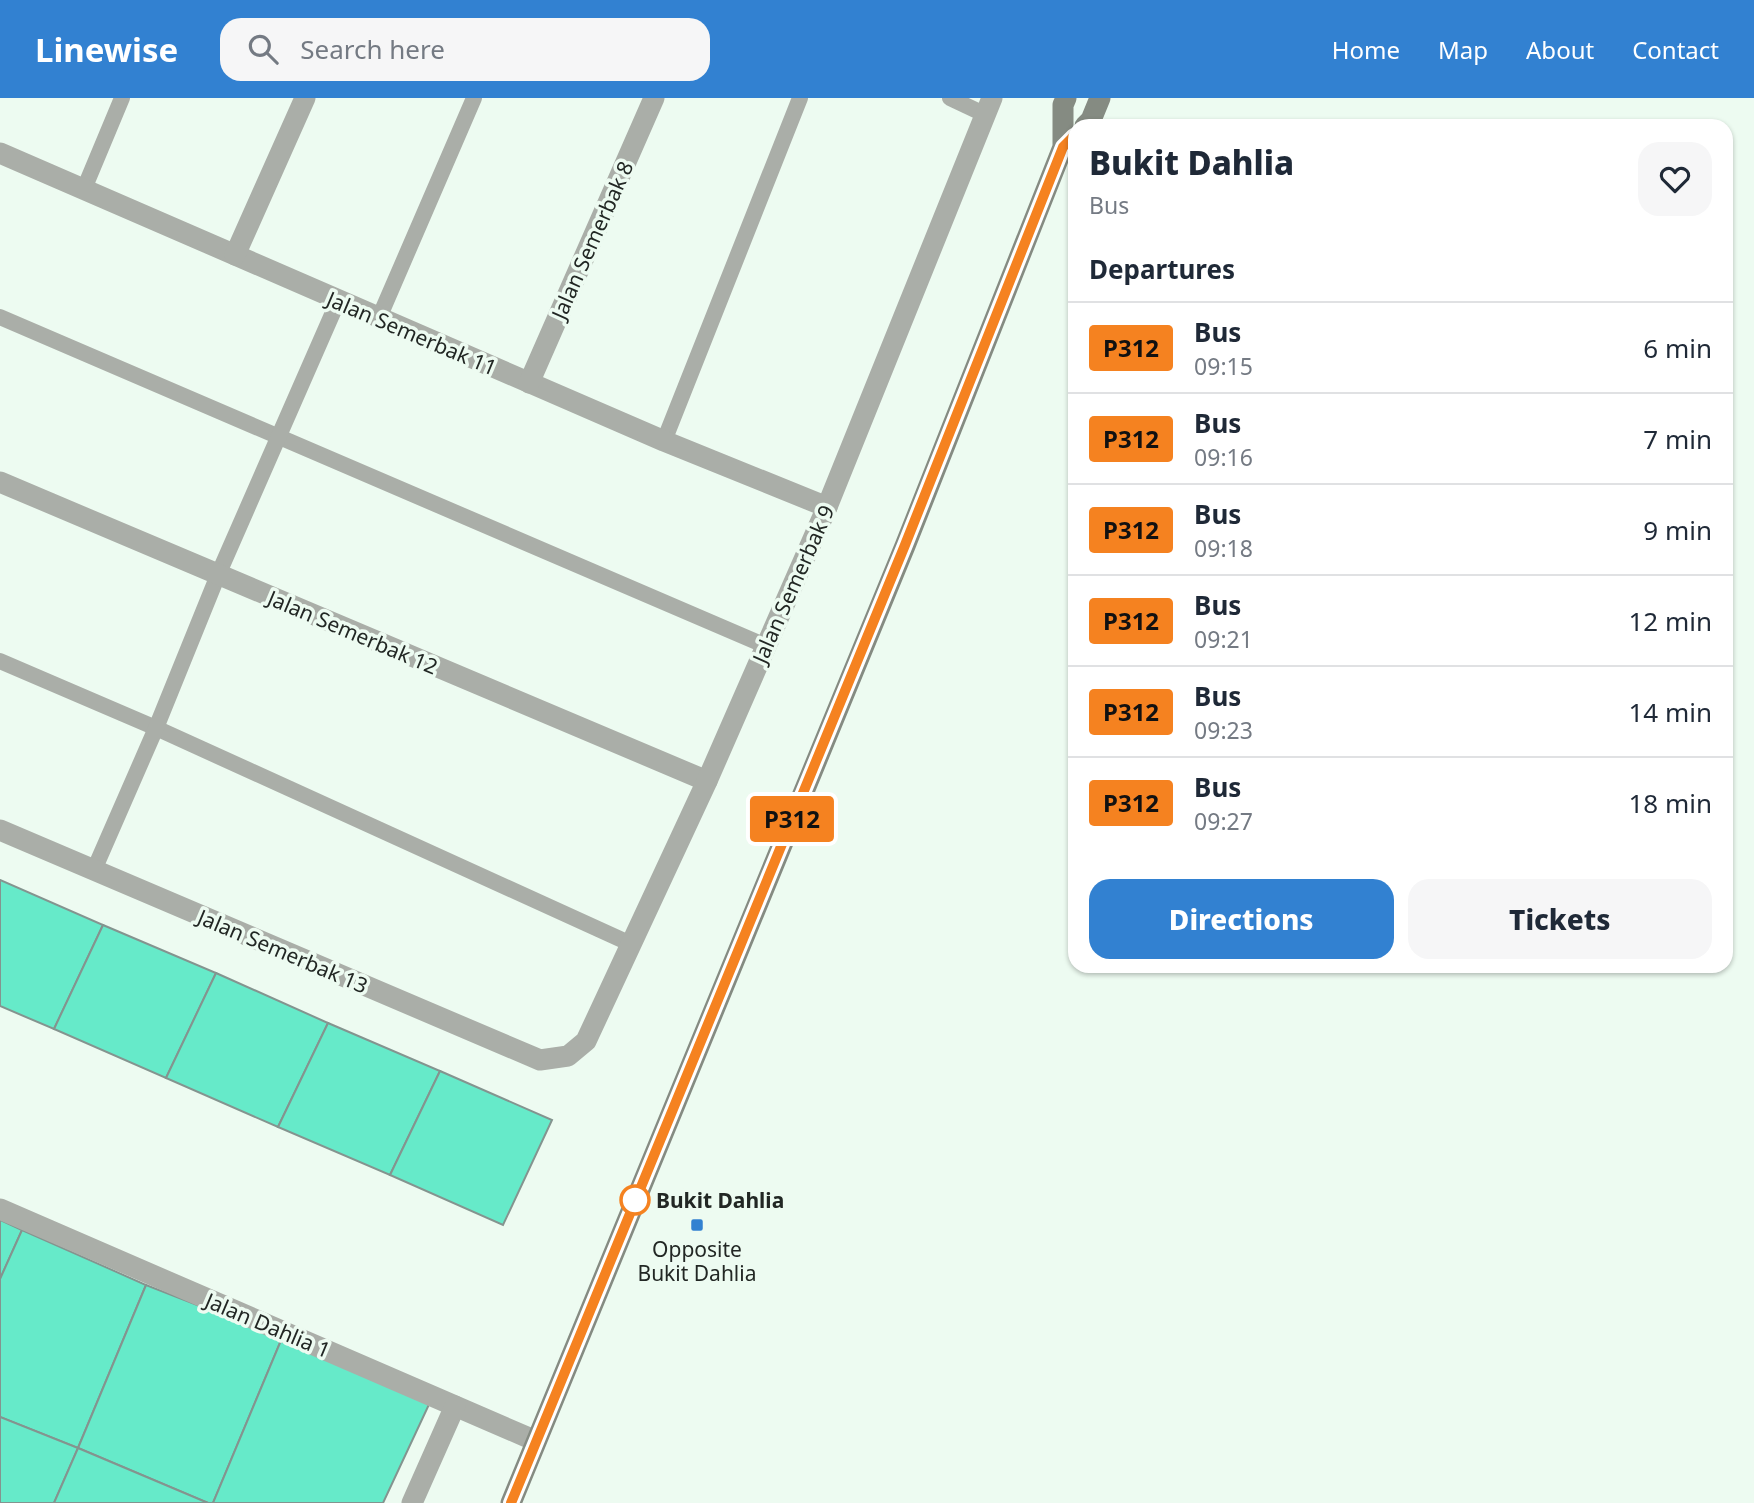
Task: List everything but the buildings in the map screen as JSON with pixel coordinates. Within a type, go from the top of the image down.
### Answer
[{"type":"main road","points":[[1066,98],[1063,104],[1068,130]]},
{"type":"main road","points":[[1091,119],[1100,98]]},
{"type":"main road","points":[[511,1503],[1068,153]]},
{"type":"street","points":[[235,255],[305,98]]},
{"type":"street","name":"Jalan Semerbak 8","points":[[529,383],[654,98]]},
{"type":"street","name":"Jalan Semerbak 9","points":[[568,1056],[586,1041],[707,782],[827,507],[989,106]]},
{"type":"street","name":"Jalan Semerbak 11","points":[[0,153],[664,441],[827,507]]},
{"type":"street","name":"Jalan Semerbak 12","points":[[0,482],[707,782]]},
{"type":"street","name":"Jalan Semerbak 13","points":[[0,830],[540,1060],[568,1056]]},
{"type":"street","name":"Jalan Dahlia 1","points":[[0,1209],[536,1441]]},
{"type":"street","points":[[412,1503],[455,1406]]},
{"type":"lane","points":[[84,189],[122,98]]},
{"type":"lane","points":[[379,318],[474,98]]},
{"type":"lane","points":[[664,441],[800,98]]},
{"type":"lane","points":[[950,98],[989,106]]},
{"type":"lane","points":[[94,870],[156,728],[218,575],[338,301]]},
{"type":"lane","points":[[0,317],[766,646]]},
{"type":"lane","points":[[0,661],[156,728],[631,944]]},
{"type":"bus line","name":"P312","points":[[511,1503],[905,545],[1063,147],[1068,142]]},
{"type":"place","name":"Bukit Dahlia","points":[[635,1200]]},
{"type":"place","name":"Opposite Bukit Dahlia","points":[[697,1225]]}]
